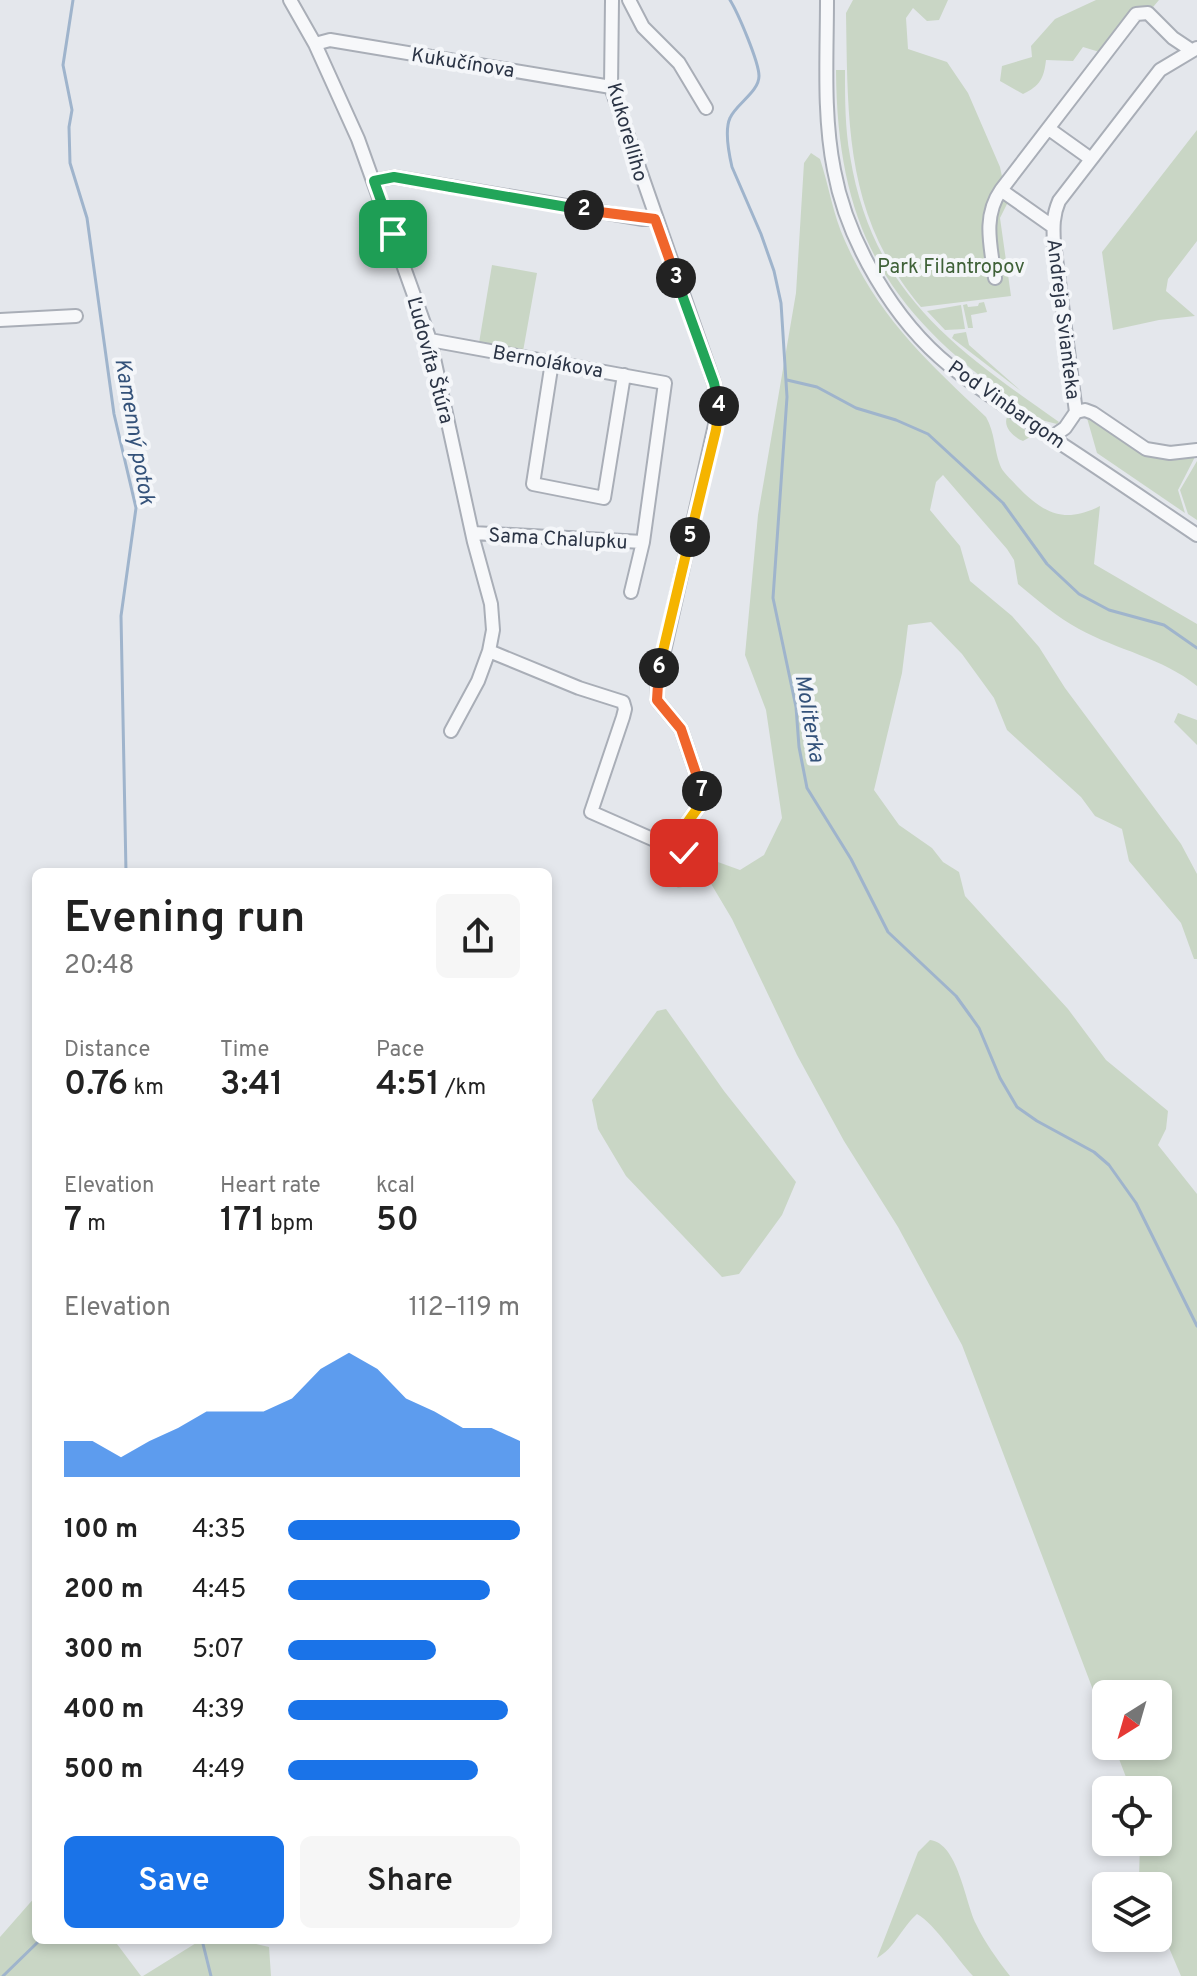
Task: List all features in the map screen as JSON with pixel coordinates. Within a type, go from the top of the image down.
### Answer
[{"type":"street","name":"Ľudovíta Štúra","points":[[290,0],[315,44],[374,181],[430,340],[491,604],[493,630],[489,651],[478,681],[451,731]]},
{"type":"street","name":"Kukorelliho","points":[[612,0],[611,87],[714,383],[719,407],[658,678],[657,700],[681,729],[702,791],[702,802],[670,847]]},
{"type":"street","points":[[629,0],[643,27],[679,63],[706,108]]},
{"type":"street","name":"Pod Vinbargom","points":[[827,0],[829,129],[834,172],[853,232],[875,278],[906,321],[948,364],[1197,535]]},
{"type":"street","name":"Andreja Svianteka","points":[[995,278],[988,222],[991,208],[1001,190],[1136,14],[1148,13],[1173,38],[1194,49]]},
{"type":"street","name":"Kukučínova","points":[[315,44],[330,40],[611,87]]},
{"type":"street","name":"Andreja Svianteka","points":[[1076,412],[1052,226],[1059,201],[1160,70],[1194,49]]},
{"type":"street","points":[[1049,129],[1091,159]]},
{"type":"street","points":[[374,181],[394,177],[655,219]]},
{"type":"street","name":"Andreja Svianteka","points":[[1001,190],[1052,226]]},
{"type":"street","points":[[0,320],[76,316]]},
{"type":"street","name":"Bernolákova","points":[[430,340],[665,383]]},
{"type":"street","points":[[552,362],[533,484],[604,498],[624,375]]},
{"type":"street","name":"Sama Chalupku","points":[[631,592],[643,542],[665,383]]},
{"type":"street","points":[[1052,437],[1065,428],[1076,412],[1085,410],[1153,452],[1197,450]]},
{"type":"street","name":"Sama Chalupku","points":[[473,533],[643,542]]},
{"type":"street","points":[[489,651],[579,688],[623,702],[623,717],[591,812],[684,853]]},
{"type":"green space","name":"Park Filantropov","points":[[853,0],[948,0],[939,20],[927,21],[913,8],[906,18],[908,49],[947,62],[968,93],[1000,167],[1004,186],[1001,200],[1009,200],[1000,218],[1011,296],[921,307],[896,273],[864,204],[856,168],[848,94],[846,13]]},
{"type":"green space","points":[[1096,0],[1159,0],[1148,13],[1141,12],[1106,54],[1083,47],[1073,61],[1046,60],[1040,81],[1023,94],[1000,81],[1002,66],[1032,57],[1031,46],[1055,19]]},
{"type":"green space","points":[[836,70],[845,70],[848,145],[861,203],[877,245],[898,281],[953,342],[1059,422],[1057,424],[1041,420],[950,350],[914,314],[886,276],[864,233],[849,186],[839,132]]},
{"type":"green space","points":[[1197,130],[1197,241],[1168,279],[1166,291],[1195,316],[1113,330],[1102,252]]},
{"type":"green space","points":[[811,153],[820,159],[834,211],[858,268],[889,315],[924,357],[986,417],[1005,473],[1035,502],[1054,513],[1075,515],[1100,506],[1094,564],[1197,624],[1197,686],[1170,668],[1079,629],[1047,608],[1018,584],[1014,560],[1007,549],[943,475],[936,482],[930,510],[960,546],[970,581],[1012,616],[1039,647],[1065,688],[1181,844],[1197,874],[1197,959],[1194,959],[1181,923],[1129,861],[1122,829],[1095,816],[1081,797],[1007,730],[994,698],[962,654],[931,622],[908,625],[902,673],[874,790],[899,825],[959,872],[965,896],[1068,1009],[1106,1060],[1168,1111],[1166,1129],[1158,1145],[1197,1194],[1197,1976],[1181,1976],[1171,1952],[1172,1872],[1139,1872],[1140,1856],[1172,1856],[1172,1776],[1126,1776],[1119,1760],[1172,1760],[1172,1680],[1092,1680],[1092,1687],[962,1345],[898,1227],[844,1141],[797,1055],[732,919],[710,882],[677,888],[704,857],[740,870],[764,855],[782,818],[766,710],[745,655],[758,515],[796,293],[804,163]]},
{"type":"green space","points":[[492,265],[537,273],[522,357],[478,349]]},
{"type":"green space","points":[[984,302],[987,312],[971,315],[973,328],[968,328],[963,305],[978,306]]},
{"type":"green space","points":[[961,305],[965,329],[945,330],[927,311]]},
{"type":"green space","points":[[966,332],[969,345],[1021,391],[952,338],[954,334]]},
{"type":"green space","points":[[1007,417],[1031,434],[1030,437],[1023,441],[1012,434],[1006,424]]},
{"type":"green space","points":[[1087,418],[1092,418],[1147,455],[1171,458],[1197,453],[1178,490],[1185,513],[1097,453]]},
{"type":"green space","points":[[1197,461],[1197,520],[1188,514],[1180,490]]},
{"type":"green space","points":[[1178,713],[1197,720],[1197,745],[1174,722]]},
{"type":"green space","points":[[666,1009],[724,1091],[796,1182],[782,1215],[739,1274],[722,1277],[626,1176],[598,1129],[592,1100],[657,1011]]},
{"type":"green space","points":[[930,1840],[940,1844],[954,1862],[976,1924],[1010,1976],[973,1976],[939,1934],[917,1914],[889,1949],[877,1958],[918,1852]]},
{"type":"green space","points":[[32,1901],[32,1944],[117,1944],[141,1976],[0,1976],[0,1937]]},
{"type":"green space","points":[[195,1944],[256,1944],[269,1947],[271,1976],[143,1976]]},
{"type":"waterway","name":"Kamenný potok","points":[[73,0],[63,65],[72,110],[70,163],[87,218],[114,414],[136,508],[121,616],[126,868]]},
{"type":"waterway","name":"Moliterka","points":[[730,0],[752,49],[759,76],[751,93],[730,118],[727,129],[732,167],[761,234],[781,303],[787,397],[773,598],[796,707],[799,747],[807,788],[851,859],[888,932],[956,996],[979,1028],[1000,1078],[1017,1107],[1094,1152],[1109,1165],[1136,1203],[1197,1326]]},
{"type":"waterway","points":[[787,380],[817,387],[856,408],[928,434],[1003,503],[1047,564],[1079,594],[1109,610],[1164,625],[1197,648]]},
{"type":"waterway","points":[[3,1976],[36,1944]]},
{"type":"waterway","points":[[203,1944],[211,1976]]},
{"type":"route","points":[[393,234],[374,181],[382,178],[394,177],[655,219],[714,383],[719,407],[660,663],[656,695],[659,704],[681,729],[702,791],[702,802],[670,847],[684,853]]}]
